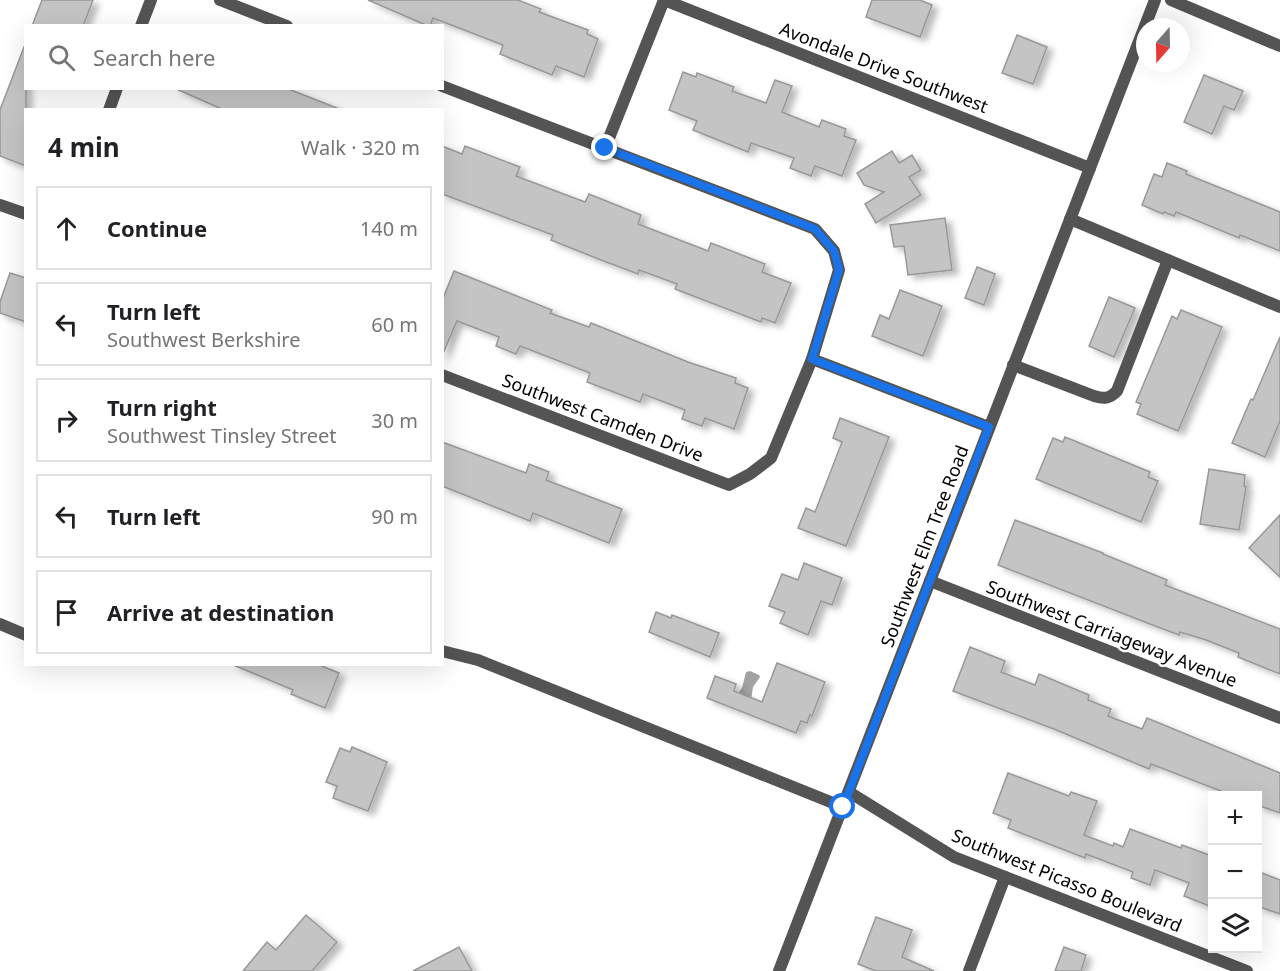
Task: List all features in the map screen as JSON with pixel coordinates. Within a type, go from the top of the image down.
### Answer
[{"type":"street","points":[[142,24],[151,0]]},
{"type":"street","points":[[220,0],[281,24]]},
{"type":"street","points":[[605,148],[664,0]]},
{"type":"street","name":"Avondale Drive Southwest","points":[[664,0],[1090,168]]},
{"type":"street","name":"Southwest Elm Tree Road","points":[[779,971],[1155,0]]},
{"type":"street","points":[[1171,0],[1280,46]]},
{"type":"street","points":[[444,87],[815,229],[834,251],[839,270],[812,359],[989,427]]},
{"type":"street","points":[[110,108],[116,90]]},
{"type":"street","points":[[0,205],[24,213]]},
{"type":"street","points":[[1070,219],[1280,307]]},
{"type":"street","points":[[1013,365],[1094,396],[1103,399],[1110,398],[1117,392],[1168,260]]},
{"type":"street","name":"Southwest Camden Drive","points":[[444,376],[729,485],[750,474],[771,458],[812,359]]},
{"type":"street","name":"Southwest Carriageway Avenue","points":[[930,581],[1280,718]]},
{"type":"street","points":[[0,624],[24,633]]},
{"type":"street","points":[[444,652],[478,660],[843,807]]},
{"type":"street","name":"Southwest Picasso Boulevard","points":[[849,792],[954,857],[1246,971]]},
{"type":"street","points":[[969,971],[1005,877]]},
{"type":"shaded area","points":[[750,671],[760,677],[753,687],[751,700],[736,696],[742,688],[746,672]]},
{"type":"building","points":[[42,0],[93,0],[84,24],[33,24]]},
{"type":"building","points":[[368,0],[518,0],[541,9],[539,12],[588,30],[587,34],[598,39],[584,77],[556,66],[552,75],[500,54],[503,45],[433,18],[431,24],[423,24]]},
{"type":"building","points":[[872,0],[920,0],[932,5],[920,37],[866,17]]},
{"type":"building","points":[[1017,35],[1047,47],[1033,84],[1002,73]]},
{"type":"building","points":[[24,47],[26,108],[24,108],[24,165],[0,156],[0,110]]},
{"type":"building","points":[[683,72],[696,77],[697,73],[734,87],[732,91],[766,103],[775,80],[792,86],[782,112],[819,127],[822,120],[846,129],[844,136],[856,140],[842,176],[815,166],[811,176],[790,168],[794,158],[751,143],[748,152],[693,130],[697,121],[669,110]]},
{"type":"building","points":[[1204,75],[1243,91],[1234,110],[1224,106],[1212,134],[1184,122]]},
{"type":"building","points":[[179,90],[291,90],[337,108],[219,108]]},
{"type":"building","points":[[465,146],[520,167],[516,176],[585,202],[589,194],[641,215],[638,224],[708,251],[711,243],[765,264],[762,272],[791,283],[775,323],[762,318],[761,322],[675,289],[677,284],[639,270],[638,274],[551,240],[553,235],[444,195],[444,147],[462,154]]},
{"type":"building","points":[[892,151],[899,163],[912,155],[921,170],[909,177],[921,195],[876,223],[865,204],[884,192],[864,185],[857,173]]},
{"type":"building","points":[[1167,163],[1187,171],[1186,174],[1280,212],[1280,251],[1240,235],[1239,238],[1176,212],[1174,216],[1164,212],[1163,214],[1142,205],[1154,174],[1162,177]]},
{"type":"building","points":[[945,218],[952,270],[908,275],[904,246],[894,247],[890,225]]},
{"type":"building","points":[[977,267],[995,274],[984,305],[965,298]]},
{"type":"building","points":[[454,271],[552,310],[550,313],[589,327],[591,323],[688,362],[736,378],[735,383],[748,388],[734,429],[705,418],[702,426],[682,419],[685,410],[643,394],[640,402],[587,382],[590,373],[520,346],[516,354],[496,346],[499,337],[457,321],[444,351],[444,296]]},
{"type":"building","points":[[10,273],[24,277],[24,321],[0,313],[0,302]]},
{"type":"building","points":[[900,290],[942,306],[923,356],[872,336],[880,315],[889,319]]},
{"type":"building","points":[[1109,297],[1135,308],[1114,357],[1089,346]]},
{"type":"building","points":[[1181,310],[1222,327],[1178,431],[1137,414],[1141,404],[1136,402],[1172,316],[1177,319]]},
{"type":"building","points":[[1280,337],[1280,421],[1265,457],[1232,443]]},
{"type":"building","points":[[840,418],[889,437],[846,546],[798,528],[806,508],[815,512],[842,442],[833,438]]},
{"type":"building","points":[[1065,437],[1150,472],[1148,477],[1158,481],[1141,522],[1036,479],[1053,438],[1063,442]]},
{"type":"building","points":[[444,443],[526,473],[529,464],[549,472],[546,480],[622,509],[609,543],[533,513],[530,521],[444,487]]},
{"type":"building","points":[[1209,469],[1245,475],[1244,486],[1246,487],[1239,530],[1200,524]]},
{"type":"building","points":[[1280,515],[1280,577],[1249,548]]},
{"type":"building","points":[[1015,520],[1167,580],[1165,585],[1280,629],[1280,674],[1238,657],[1239,653],[1206,640],[1180,632],[1179,635],[998,565]]},
{"type":"building","points":[[804,563],[842,578],[832,605],[821,601],[808,635],[780,623],[785,612],[769,606],[782,574],[798,580]]},
{"type":"building","points":[[656,612],[671,618],[672,615],[719,633],[710,657],[649,632]]},
{"type":"building","points":[[970,647],[1005,661],[1001,672],[1035,685],[1039,674],[1089,695],[1088,700],[1111,709],[1108,716],[1142,729],[1147,718],[1280,773],[1280,813],[1262,807],[1262,791],[1221,791],[1151,764],[1149,769],[1054,729],[953,691]]},
{"type":"building","points":[[777,663],[825,682],[812,716],[810,715],[807,723],[801,721],[796,733],[707,698],[715,676],[736,684],[734,691],[762,702]]},
{"type":"building","points":[[236,666],[322,666],[339,673],[325,708],[291,694],[293,690]]},
{"type":"building","points":[[352,747],[387,762],[368,811],[333,798],[337,786],[326,782],[340,748],[350,752]]},
{"type":"building","points":[[1008,773],[1069,796],[1071,792],[1097,801],[1084,835],[1113,846],[1114,843],[1123,847],[1130,829],[1181,848],[1182,845],[1208,855],[1208,905],[1184,896],[1189,883],[1155,870],[1150,885],[1131,878],[1133,872],[1086,854],[1085,858],[1008,828],[1011,820],[993,813]]},
{"type":"building","points":[[1262,873],[1280,880],[1280,914],[1262,908]]},
{"type":"building","points":[[306,915],[337,942],[312,971],[243,971],[267,942],[276,950]]},
{"type":"building","points":[[876,917],[912,930],[902,957],[934,971],[876,971],[858,964]]},
{"type":"building","points":[[459,947],[472,971],[413,971]]},
{"type":"building","points":[[1064,947],[1086,955],[1081,971],[1055,971]]},
{"type":"route","points":[[605,148],[815,229],[834,251],[839,270],[812,359],[989,427],[843,807]]}]
